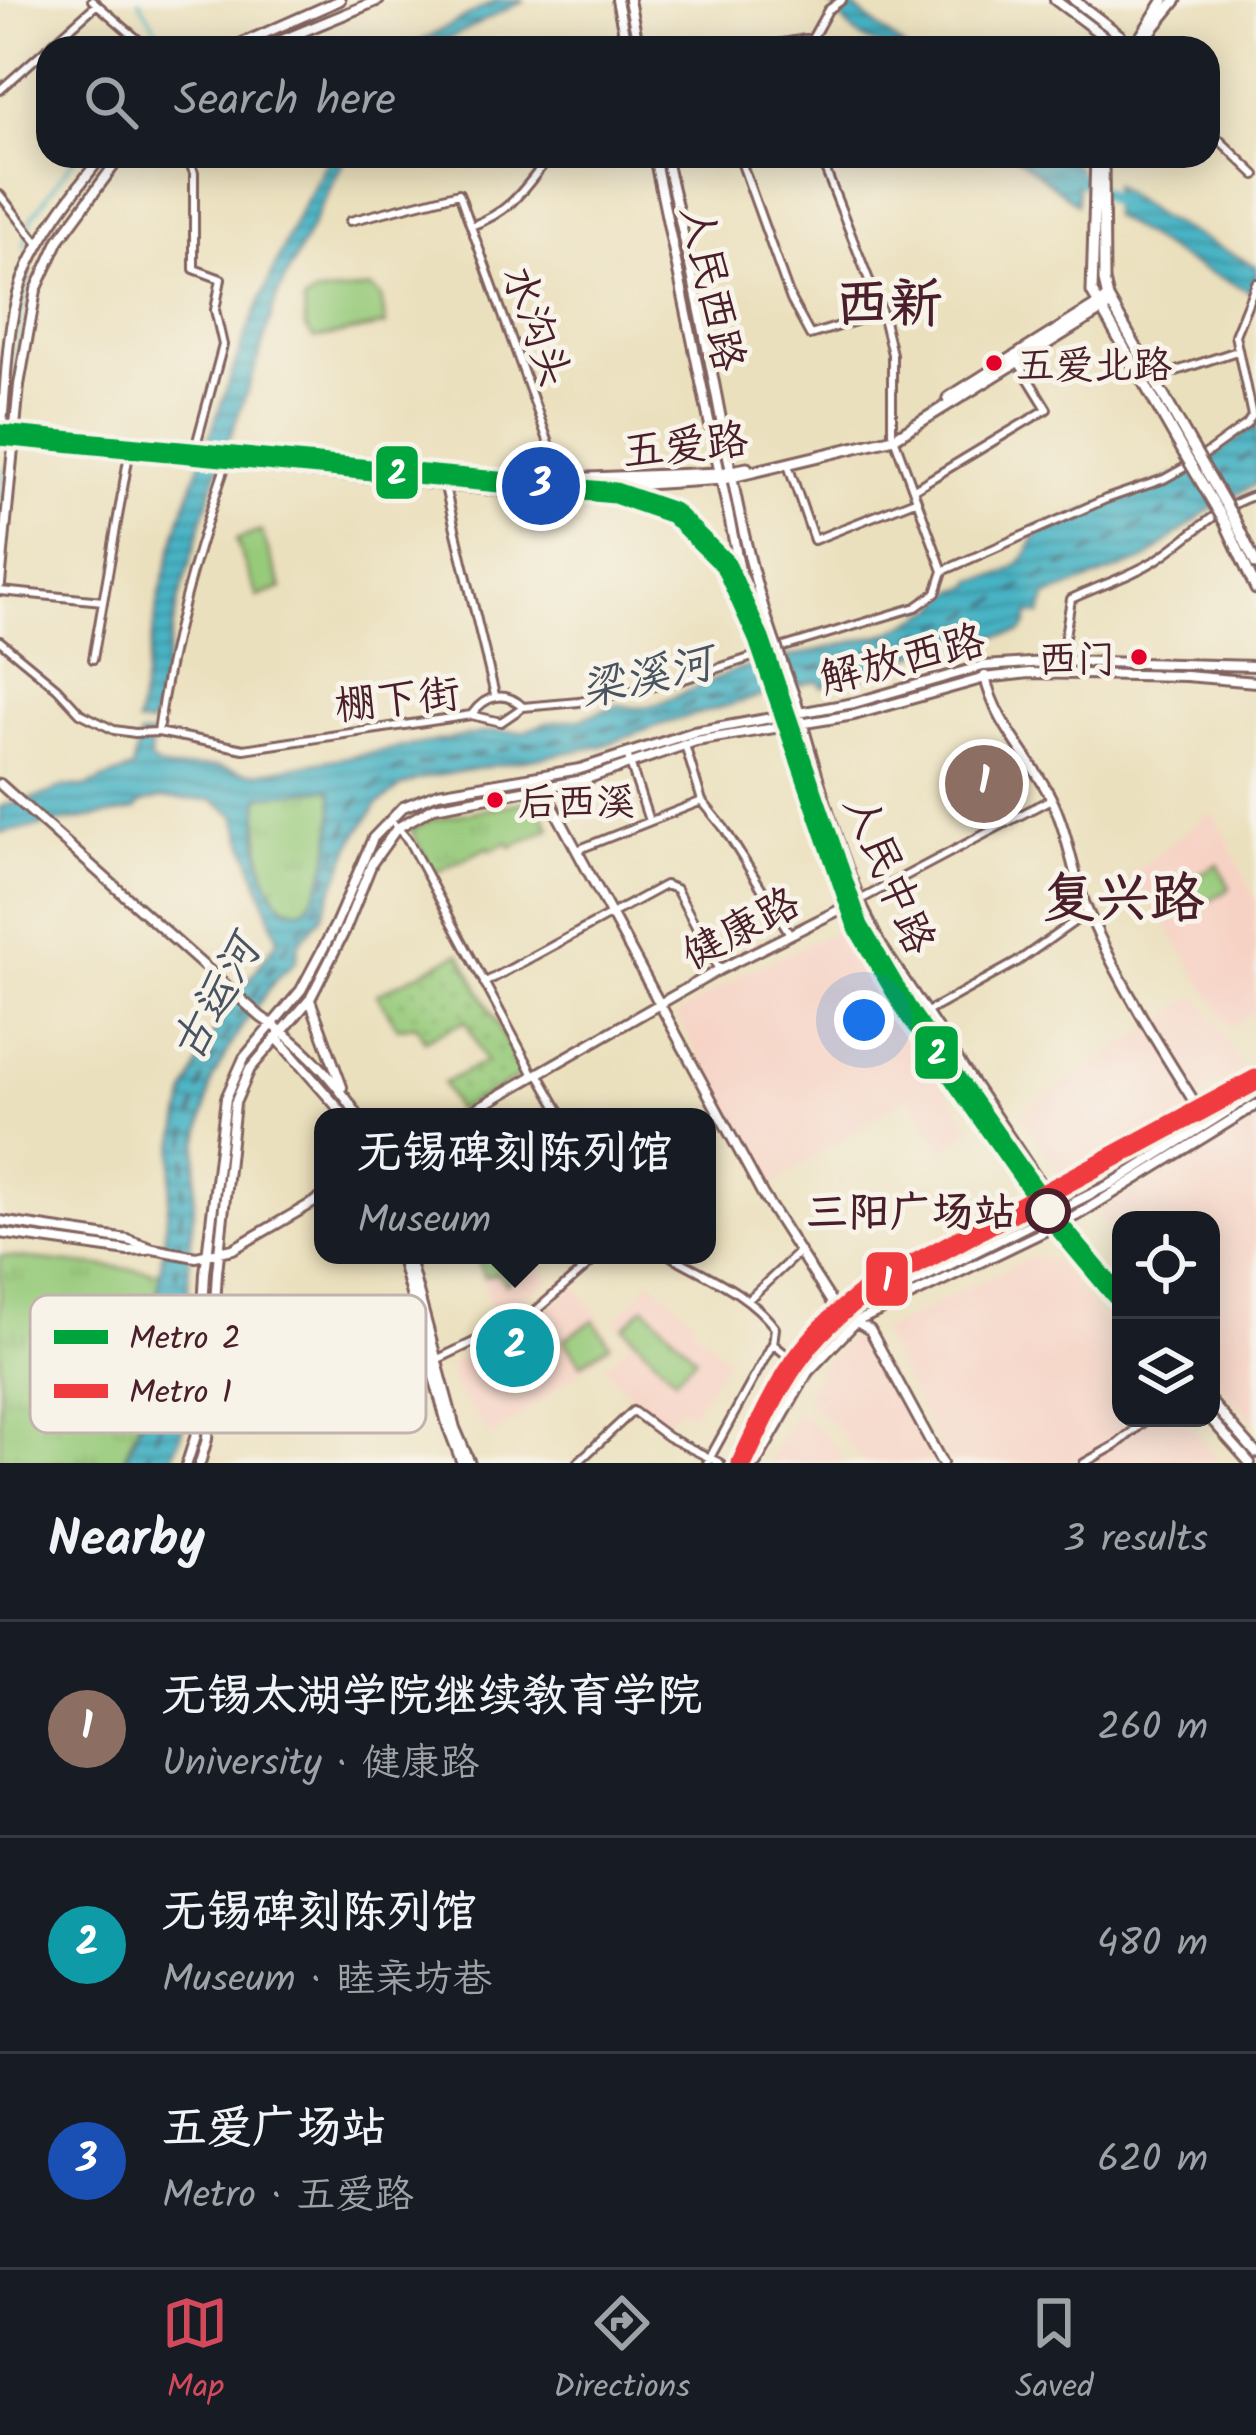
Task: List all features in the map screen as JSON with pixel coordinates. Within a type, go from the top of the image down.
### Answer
[{"type":"main road","points":[[258,36],[340,0]]},
{"type":"main road","points":[[292,36],[379,0]]},
{"type":"main road","points":[[617,0],[625,36]]},
{"type":"main road","points":[[628,0],[636,36]]},
{"type":"main road","points":[[1054,0],[1110,36]]},
{"type":"main road","points":[[1074,0],[1121,36]]},
{"type":"main road","points":[[1138,36],[1165,0]]},
{"type":"main road","points":[[1141,36],[1176,0]]},
{"type":"main road","points":[[93,168],[37,241],[26,270],[13,325],[0,437],[197,458]]},
{"type":"main road","points":[[0,588],[19,386],[36,290],[52,252],[112,168]]},
{"type":"main road","name":"人民西路","points":[[657,168],[749,570],[796,700]]},
{"type":"main road","name":"人民西路","points":[[666,168],[727,475],[741,575],[783,703]]},
{"type":"main road","points":[[1099,168],[1092,292],[1098,308],[1256,564]]},
{"type":"main road","points":[[1097,220],[1109,301],[1188,450]]},
{"type":"main road","points":[[727,475],[893,435],[1109,301]]},
{"type":"main road","name":"五爱路","points":[[197,458],[519,492],[727,475],[893,435],[1018,362],[1098,308]]},
{"type":"main road","name":"五爱路","points":[[444,482],[727,475]]},
{"type":"main road","points":[[1230,522],[1256,589]]},
{"type":"main road","name":"解放西路","points":[[388,818],[438,793],[629,759],[795,720],[983,666],[1060,662],[1256,666]]},
{"type":"main road","points":[[983,666],[998,713],[1051,799],[1088,911],[1136,1006],[1207,1123]]},
{"type":"main road","name":"解放西路","points":[[397,828],[434,807],[584,780],[694,732],[909,702],[985,678],[1029,673],[1256,682]]},
{"type":"main road","name":"人民中路","points":[[796,700],[795,720],[850,904],[912,1016],[1053,1228],[1112,1301]]},
{"type":"main road","name":"人民中路","points":[[783,703],[795,720],[879,942],[1065,1222],[1112,1282]]},
{"type":"main road","points":[[543,776],[575,851],[715,1108]]},
{"type":"main road","points":[[0,784],[271,1026],[339,1108]]},
{"type":"main road","points":[[205,1295],[226,1098],[244,1058],[301,990],[373,838],[388,818]]},
{"type":"main road","points":[[217,1295],[235,1102],[250,1070],[310,999],[372,862],[397,828]]},
{"type":"main road","name":"健康路","points":[[478,1108],[718,970],[860,899]]},
{"type":"main road","points":[[310,999],[344,1094]]},
{"type":"main road","points":[[280,1035],[318,1063],[353,1108]]},
{"type":"main road","points":[[744,1463],[800,1366],[852,1319],[1142,1166],[1256,1093]]},
{"type":"main road","points":[[756,1463],[808,1372],[852,1319],[1065,1222],[1136,1183],[1256,1105]]},
{"type":"main road","points":[[716,1109],[798,1253],[836,1309],[870,1330],[942,1463]]},
{"type":"main road","points":[[0,1221],[128,1240],[196,1257],[232,1249],[314,1202]]},
{"type":"main road","points":[[0,1233],[128,1251],[152,1249]]},
{"type":"main road","points":[[406,1264],[414,1295]]},
{"type":"main road","points":[[407,1264],[416,1295]]},
{"type":"main road","points":[[426,1327],[466,1463]]},
{"type":"main road","points":[[426,1341],[448,1427],[466,1463]]},
{"type":"main road","points":[[1220,1412],[1256,1453]]},
{"type":"main road","points":[[1218,1427],[1250,1463]]},
{"type":"main road","points":[[188,1463],[196,1433]]},
{"type":"main road","points":[[200,1463],[207,1433]]},
{"type":"street","points":[[812,36],[827,10],[842,0]]},
{"type":"street","points":[[58,36],[94,2],[134,36]]},
{"type":"street","points":[[0,90],[36,56]]},
{"type":"street","points":[[1220,141],[1256,176]]},
{"type":"street","points":[[192,168],[194,269],[221,279],[215,310],[223,345],[197,458]]},
{"type":"street","points":[[471,226],[498,216],[540,168]]},
{"type":"street","points":[[743,168],[791,300],[810,335],[882,313]]},
{"type":"street","points":[[825,168],[882,313],[892,354],[893,435],[943,571],[1106,499],[1164,479],[1247,424],[1252,416],[1235,335],[1256,283]]},
{"type":"street","name":"水沟头","points":[[350,221],[460,193],[555,460],[554,479]]},
{"type":"street","points":[[0,195],[37,241]]},
{"type":"street","points":[[1153,379],[1237,351]]},
{"type":"street","points":[[912,490],[1047,410],[1018,362]]},
{"type":"street","points":[[93,659],[129,453]]},
{"type":"street","points":[[158,732],[190,578],[227,461]]},
{"type":"street","points":[[788,464],[814,540],[915,500]]},
{"type":"street","points":[[444,482],[495,695]]},
{"type":"street","points":[[1060,662],[1071,599],[1134,573],[1208,518],[1256,494]]},
{"type":"street","name":"棚下街","points":[[0,641],[80,713],[113,730],[158,732],[244,749],[472,715],[501,722],[523,707],[580,703],[675,682],[916,607],[936,593],[943,571]]},
{"type":"street","points":[[0,588],[103,601]]},
{"type":"street","points":[[472,715],[495,695],[523,707]]},
{"type":"street","points":[[686,745],[702,801],[790,934]]},
{"type":"street","points":[[629,759],[649,821]]},
{"type":"street","name":"健康路","points":[[860,899],[1051,799]]},
{"type":"street","points":[[575,851],[702,801]]},
{"type":"street","points":[[388,818],[408,840],[557,1108]]},
{"type":"street","points":[[484,983],[665,885],[676,889],[718,970]]},
{"type":"street","points":[[925,1013],[1018,962],[1088,911]]},
{"type":"street","points":[[748,1300],[798,1253]]},
{"type":"street","points":[[436,1360],[532,1314],[590,1264]]},
{"type":"street","points":[[687,1264],[728,1285],[776,1328],[773,1344],[709,1460]]},
{"type":"street","points":[[773,1344],[800,1366]]},
{"type":"street","points":[[577,1463],[633,1411],[668,1437],[720,1463]]},
{"type":"street","points":[[1084,1463],[1138,1427]]},
{"type":"shaded area","points":[[1209,813],[1217,818],[1256,901],[1256,1012],[1229,1027],[1162,918],[1128,877]]},
{"type":"shaded area","points":[[847,926],[907,1034],[974,1130],[943,1150],[909,1096],[770,1186],[677,1015],[740,975]]},
{"type":"shaded area","points":[[1199,995],[1244,1069],[1209,1090],[1185,1116],[1066,1183],[1019,1113]]},
{"type":"shaded area","points":[[1256,1121],[1256,1424],[1220,1384],[1220,1211],[1112,1211],[1112,1237],[1098,1212]]},
{"type":"shaded area","points":[[1032,1256],[1054,1261],[1112,1329],[1112,1427],[1191,1427],[1221,1463],[949,1463],[879,1332]]},
{"type":"shaded area","points":[[478,1264],[536,1264],[550,1279],[493,1318]]},
{"type":"shaded area","points":[[651,1280],[694,1319],[693,1325],[727,1359],[692,1415],[680,1406],[662,1427],[604,1367],[631,1341],[615,1320]]},
{"type":"shaded area","points":[[577,1286],[615,1344],[491,1438],[455,1388],[449,1365],[482,1346],[500,1373],[559,1335],[543,1311]]},
{"type":"shaded area","points":[[850,1338],[867,1342],[932,1463],[863,1463],[841,1432],[805,1400],[822,1365]]},
{"type":"shaded area","points":[[796,1412],[824,1433],[846,1463],[768,1463]]},
{"type":"green space","points":[[371,288],[381,297],[386,325],[314,339],[305,326],[304,302],[314,295]]},
{"type":"green space","points":[[261,531],[282,588],[257,597],[236,540]]},
{"type":"green space","points":[[328,789],[333,822],[325,870],[303,910],[288,907],[276,898],[264,868],[258,801],[265,794]]},
{"type":"green space","points":[[524,802],[528,807],[537,802],[550,828],[512,847],[508,842],[489,847],[433,874],[411,830],[432,820]]},
{"type":"green space","points":[[1218,864],[1230,888],[1188,915],[1175,887]]},
{"type":"green space","points":[[460,953],[524,1075],[455,1108],[443,1083],[485,1062],[466,1021],[424,1040],[416,1025],[398,1028],[377,994]]},
{"type":"green space","points":[[0,1256],[160,1272],[157,1295],[30,1295],[30,1433],[134,1433],[122,1463],[0,1463]]},
{"type":"green space","points":[[479,1264],[512,1264],[519,1272],[506,1284],[497,1273],[484,1277]]},
{"type":"green space","points":[[645,1306],[696,1357],[675,1378],[624,1327]]},
{"type":"green space","points":[[594,1320],[610,1344],[581,1364],[564,1339]]},
{"type":"water","points":[[497,0],[525,0],[454,36],[430,36]]},
{"type":"water","points":[[830,0],[844,0],[889,36],[860,36]]},
{"type":"water","points":[[324,168],[340,168],[277,296],[178,602],[152,725],[137,724],[160,593],[180,520],[247,332]]},
{"type":"water","points":[[1030,168],[1078,168],[1077,204]]},
{"type":"water","points":[[1113,185],[1157,216],[1256,266],[1256,294],[1189,263],[1112,216]]},
{"type":"water","points":[[1256,424],[1256,484],[1207,511],[1146,559],[1047,596],[1040,615],[1029,613],[1021,632],[933,647],[857,679],[821,686],[818,680],[602,746],[419,779],[377,805],[354,839],[321,917],[299,943],[296,961],[276,979],[242,1026],[212,1079],[198,1144],[188,1295],[158,1295],[175,1146],[186,1094],[226,1012],[278,940],[235,815],[213,800],[160,798],[135,810],[0,833],[0,807],[62,787],[84,787],[132,769],[140,736],[151,736],[150,760],[165,768],[218,767],[258,773],[494,731],[523,732],[618,705],[659,704],[734,671],[889,633],[936,609],[974,581],[1013,568],[1046,529],[1205,461]],"holes":[[[328,789],[333,822],[319,885],[303,910],[288,909],[264,873],[260,796]]]},
{"type":"water","points":[[136,1433],[181,1433],[170,1463],[124,1463]]},
{"type":"waterway","points":[[139,0],[158,36]]},
{"type":"waterway","points":[[24,247],[32,217],[67,168]]},
{"type":"waterway","points":[[1064,168],[1123,207]]},
{"type":"waterway","points":[[12,416],[18,333],[30,274]]},
{"type":"waterway","points":[[0,503],[3,468]]},
{"type":"ferry route","points":[[1216,478],[1256,449]]},
{"type":"ferry route","points":[[174,1295],[188,1130],[202,1081],[225,1037],[315,912],[356,802],[397,769],[596,732],[850,658],[970,614],[1158,516],[1198,490]]},
{"type":"ferry route","points":[[144,1463],[157,1433]]},
{"type":"metro line","name":"2","points":[[0,435],[615,493],[673,513],[725,564],[759,639],[858,926],[909,1013],[1058,1225],[1112,1289]]},
{"type":"metro line","name":"1","points":[[742,1463],[793,1366],[825,1326],[871,1288],[1256,1080]]},
{"type":"place","name":"五爱北路","points":[[994,363]]},
{"type":"place","name":"五爱广场站","points":[[541,486]]},
{"type":"place","name":"西门","points":[[1139,657]]},
{"type":"place","name":"无锡太湖学院继续教育学院","points":[[984,784]]},
{"type":"place","name":"后西溪","points":[[495,800]]},
{"type":"place","name":"三阳广场站","points":[[1048,1211]]},
{"type":"place","name":"无锡碑刻陈列馆","points":[[515,1348]]},
{"type":"district","name":"西新","points":[[889,302]]},
{"type":"district","name":"复兴路","points":[[1123,897]]},
{"type":"water label","name":"梁溪河","points":[[646,675]]},
{"type":"water label","name":"古运河","points":[[214,998]]}]
